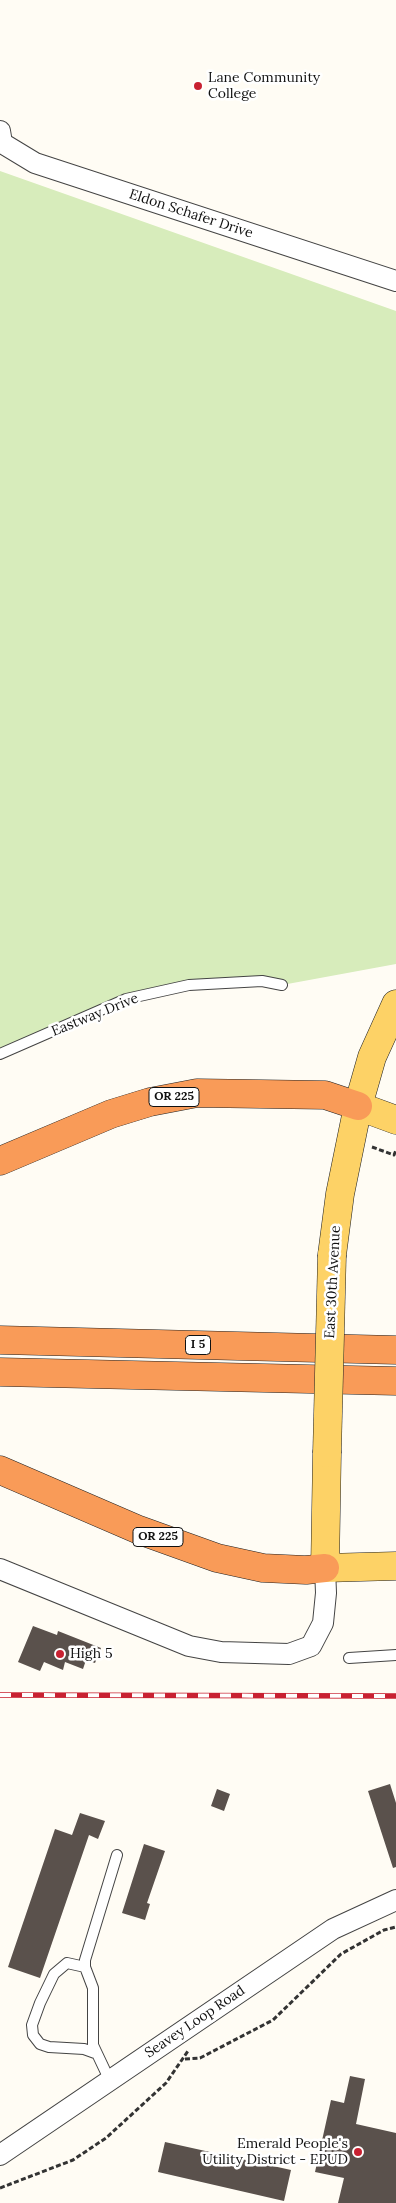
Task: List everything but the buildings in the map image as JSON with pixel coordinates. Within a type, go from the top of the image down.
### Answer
[{"type":"highway","name":"OR 225","points":[[0,1161],[111,1114],[150,1102],[198,1093],[325,1095],[358,1106]]},
{"type":"highway","name":"I 5","points":[[0,1340],[396,1350]]},
{"type":"highway","points":[[0,1372],[396,1381]]},
{"type":"highway","name":"OR 225","points":[[0,1470],[138,1530],[217,1558],[263,1568],[306,1570],[325,1568]]},
{"type":"main road","name":"East 30th Avenue","points":[[325,1568],[332,1255],[340,1194],[358,1106],[372,1057],[396,1004]]},
{"type":"main road","name":"OR 225","points":[[358,1106],[396,1120]]},
{"type":"main road","points":[[325,1568],[396,1566]]},
{"type":"street","name":"Eldon Schafer Drive","points":[[1,140],[35,163],[396,281]]},
{"type":"street","points":[[0,1569],[189,1646],[220,1652],[289,1654],[311,1646],[323,1623],[326,1593],[325,1568]]},
{"type":"street","name":"Seavey Loop Road","points":[[0,2155],[333,1929],[396,1900]]},
{"type":"lane","name":"Eastway Drive","points":[[0,1054],[126,999],[189,985],[262,981],[282,985]]},
{"type":"lane","points":[[349,1658],[396,1655]]},
{"type":"lane","points":[[110,2081],[95,2053],[93,2045],[94,1988],[85,1967],[85,1960],[117,1856]]},
{"type":"lane","points":[[85,1967],[67,1963],[54,1974],[32,2025],[33,2035],[40,2044],[49,2047],[84,2049],[95,2053]]},
{"type":"path","points":[[0,2188],[73,2160],[106,2138],[132,2116],[166,2083],[184,2059],[200,2058],[273,2020],[340,1954],[384,1930],[396,1927]]},
{"type":"green space","points":[[0,171],[396,311],[396,964],[282,985],[189,985],[126,999],[0,1054]]},
{"type":"railway","points":[[0,1695],[396,1696]]},
{"type":"place","name":"Lane Community College","points":[[198,86]]},
{"type":"place","name":"High 5","points":[[60,1654]]},
{"type":"place","name":"Emerald People's Utility District - EPUD","points":[[358,2152]]}]
